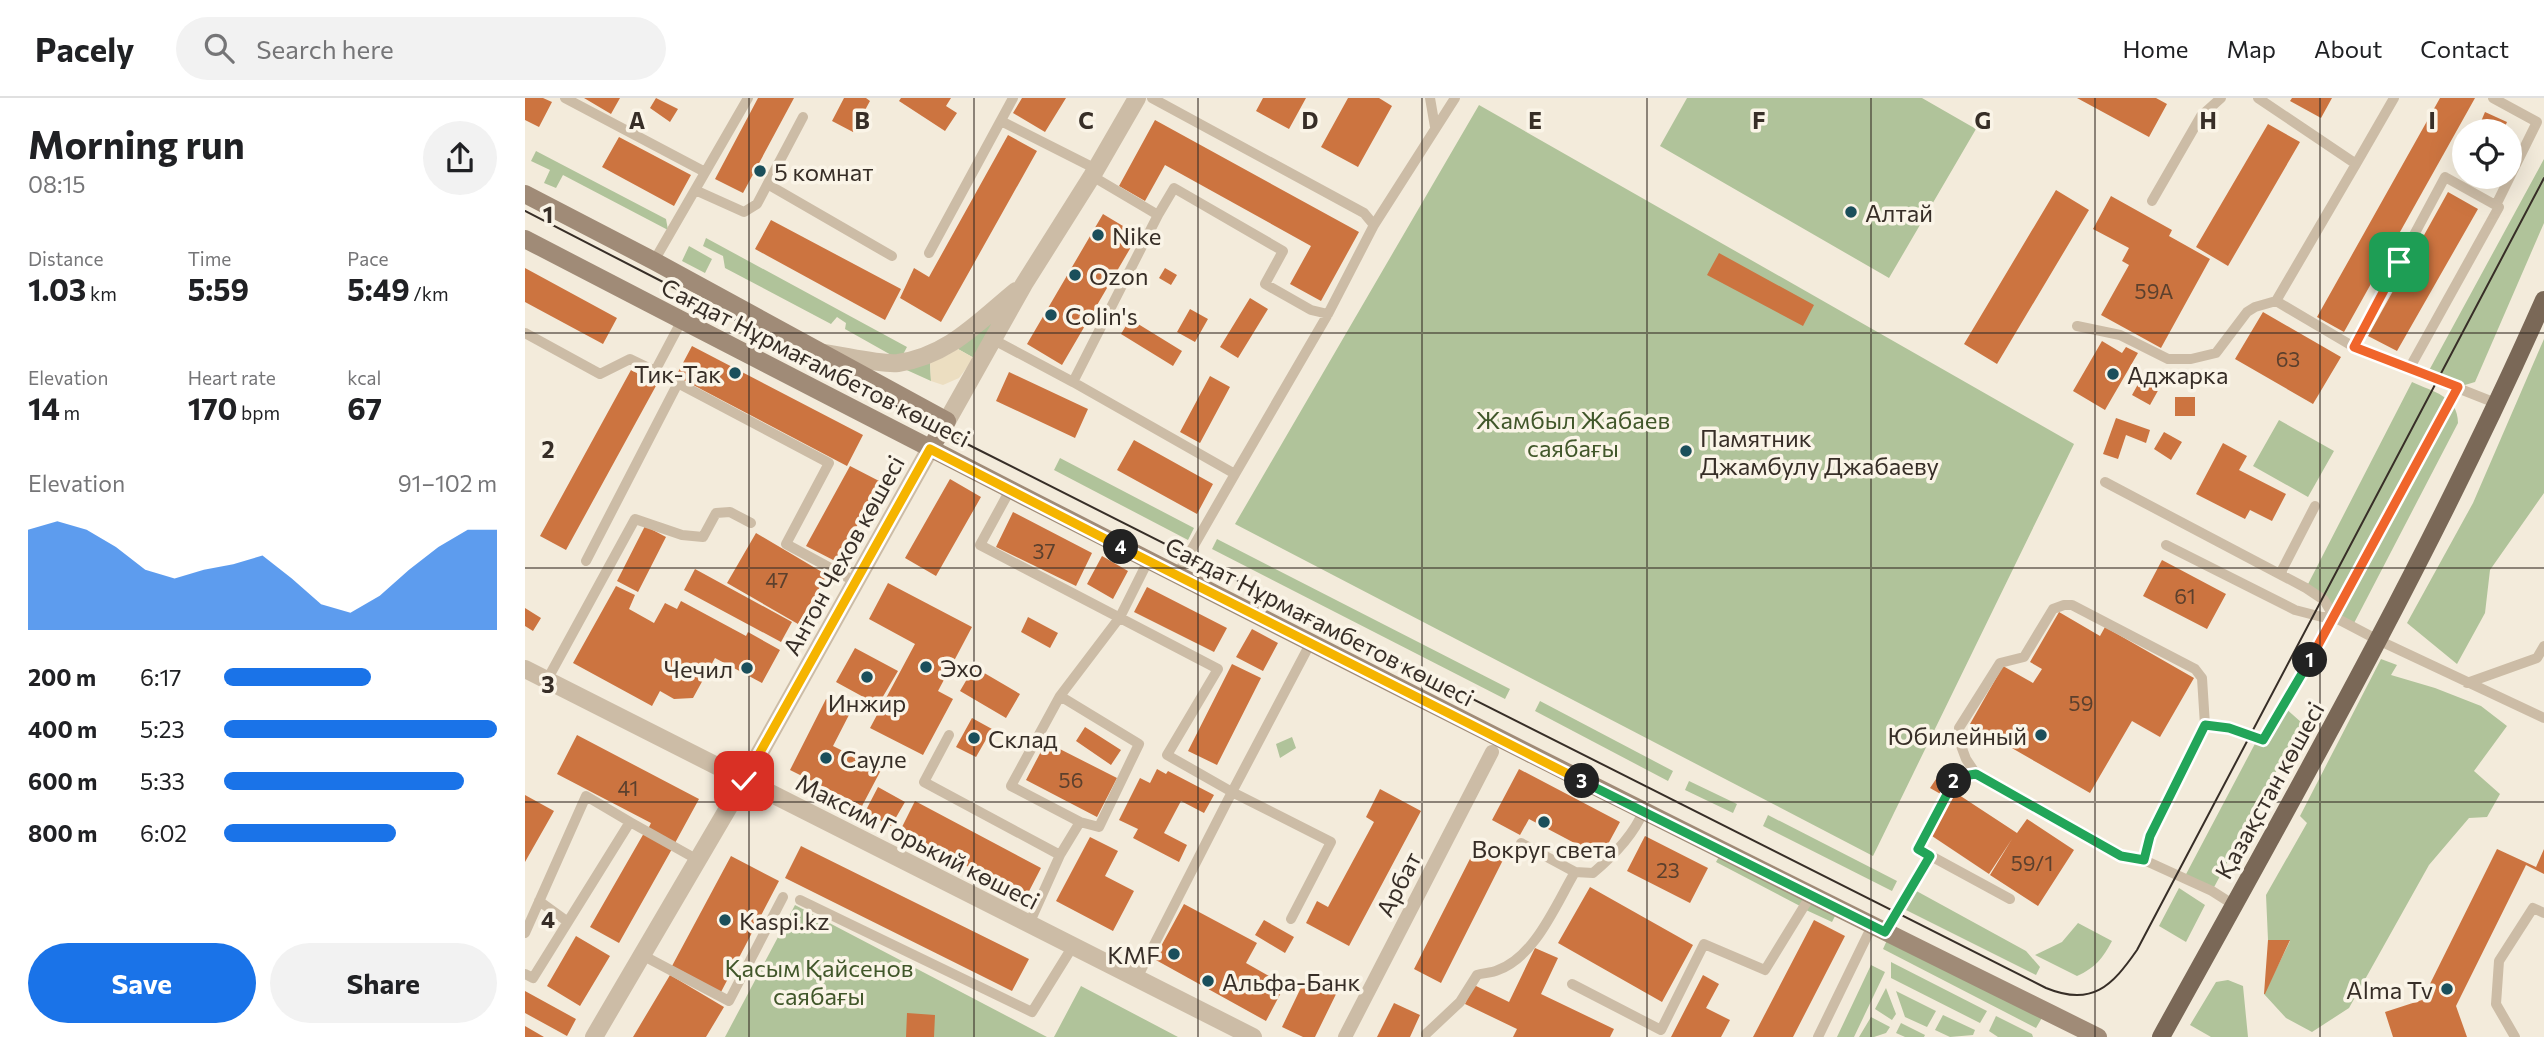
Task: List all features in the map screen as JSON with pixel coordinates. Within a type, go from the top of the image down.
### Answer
[{"type":"main road","name":"Сағдат Нұрмағамбетов көшесі","points":[[525,194],[654,261],[947,421]]},
{"type":"main road","name":"Сағдат Нұрмағамбетов көшесі","points":[[525,239],[1310,644],[2098,1037]]},
{"type":"main road","name":"Қазақстан көшесі","points":[[2161,1037],[2378,640],[2498,404],[2544,300]]},
{"type":"main road","name":"Антон Чехов көшесі","points":[[930,449],[947,421]]},
{"type":"street","name":"Антон Чехов көшесі","points":[[947,421],[1024,284],[1094,173],[1137,98]]},
{"type":"street","points":[[818,352],[896,363],[939,352],[1024,284]]},
{"type":"street","name":"Антон Чехов көшесі","points":[[594,1037],[744,781],[930,449]]},
{"type":"street","name":"Максим Горький көшесі","points":[[525,669],[1253,1037]]},
{"type":"street","name":"Арбат","points":[[1345,1037],[1492,752]]},
{"type":"lane","points":[[565,98],[705,172]]},
{"type":"lane","points":[[654,261],[748,98]]},
{"type":"lane","points":[[929,253],[1013,98]]},
{"type":"lane","points":[[1152,98],[1364,213],[1374,225]]},
{"type":"lane","points":[[1430,98],[1435,127]]},
{"type":"lane","points":[[1177,575],[1328,314],[1374,225],[1455,98]]},
{"type":"lane","points":[[2152,201],[2201,116],[2221,98]]},
{"type":"lane","points":[[2258,98],[2356,164]]},
{"type":"lane","points":[[2077,326],[2120,335],[2168,359],[2190,359],[2216,353],[2247,312],[2276,301],[2395,98]]},
{"type":"lane","points":[[2493,98],[2537,122],[2496,205]]},
{"type":"lane","points":[[695,190],[744,212],[757,204],[803,117]]},
{"type":"lane","points":[[1001,121],[1094,173],[1158,215]]},
{"type":"lane","points":[[2354,347],[2445,177],[2500,207],[2409,369]]},
{"type":"lane","points":[[769,185],[892,256]]},
{"type":"lane","points":[[1073,383],[1174,188],[1283,251],[1265,284],[1311,310],[1328,314]]},
{"type":"lane","points":[[2276,301],[2354,347],[2498,404]]},
{"type":"lane","points":[[655,371],[681,321]]},
{"type":"lane","points":[[525,333],[600,374],[630,359],[829,463],[786,544],[856,582]]},
{"type":"lane","points":[[994,340],[1235,474]]},
{"type":"lane","points":[[586,561],[678,383]]},
{"type":"lane","points":[[2205,725],[2229,728],[2263,740],[2334,617],[2458,387]]},
{"type":"lane","points":[[2105,482],[2280,574],[2324,600],[2334,617]]},
{"type":"lane","points":[[1010,490],[980,545],[1218,669],[1167,755],[1331,842],[1291,919]]},
{"type":"lane","points":[[2280,574],[2315,506]]},
{"type":"lane","points":[[547,680],[635,519],[682,535],[703,537],[716,513],[730,512],[751,523]]},
{"type":"lane","points":[[2166,545],[2295,610],[2322,617],[2334,617],[2544,718]]},
{"type":"lane","points":[[1060,696],[1139,744],[1099,827],[1080,822],[1011,786],[1060,696],[1120,617],[1148,561]]},
{"type":"lane","points":[[2144,860],[2150,836],[2205,725],[2202,678],[2195,669],[2072,605],[2064,605],[2053,609],[2024,657],[2000,663],[1959,728],[1959,743],[1966,759],[1976,774],[2121,856],[2144,860],[2177,874],[2234,905]]},
{"type":"lane","points":[[1137,978],[1310,644]]},
{"type":"lane","points":[[2467,683],[2537,658],[2544,646]]},
{"type":"lane","points":[[950,735],[923,782],[1061,855]]},
{"type":"lane","points":[[1976,774],[1957,777],[1918,849],[2010,900]]},
{"type":"lane","points":[[525,933],[586,796],[698,860]]},
{"type":"lane","points":[[1521,844],[1576,872],[1593,873],[1608,861],[1637,826],[1643,812]]},
{"type":"lane","points":[[525,974],[533,978],[630,822]]},
{"type":"lane","points":[[1028,924],[1080,822]]},
{"type":"lane","points":[[1818,1037],[1878,929],[1930,856]]},
{"type":"lane","points":[[1426,1034],[1460,1002],[1477,975],[1499,970],[1520,957],[1535,940],[1576,872]]},
{"type":"lane","points":[[1572,984],[1659,1033],[1704,944],[1765,970],[1811,895]]},
{"type":"lane","points":[[642,955],[729,1001],[783,897]]},
{"type":"lane","points":[[800,900],[1033,1012],[1073,946]]},
{"type":"lane","points":[[540,901],[568,922]]},
{"type":"lane","points":[[2515,1037],[2495,1004],[2498,961],[2533,908],[2544,914]]},
{"type":"green space","name":"Алтай","points":[[1687,98],[1922,98],[1976,129],[1889,278],[1660,146]]},
{"type":"green space","name":"Жамбыл Жабаев саябағы","points":[[1479,105],[2074,444],[1873,856],[1235,524]]},
{"type":"green space","points":[[536,151],[666,219],[668,230],[563,175],[556,188],[544,183],[550,170],[531,161]]},
{"type":"green space","points":[[2544,159],[2544,223],[2475,382],[2458,387],[2426,376]]},
{"type":"green space","points":[[706,238],[907,347],[900,360],[845,329],[846,323],[837,317],[831,324],[725,268],[723,256],[703,246]]},
{"type":"green space","points":[[689,246],[712,259],[705,273],[682,261]]},
{"type":"green space","points":[[999,312],[974,358],[958,349]]},
{"type":"green space","points":[[2544,339],[2544,493],[2490,570],[2485,613],[2457,664],[2407,623],[2473,503]]},
{"type":"green space","points":[[930,362],[931,381],[900,367]]},
{"type":"green space","points":[[2412,382],[2449,401],[2457,414],[2458,423],[2352,627],[2306,588]]},
{"type":"green space","points":[[2279,420],[2334,451],[2308,497],[2253,466]]},
{"type":"green space","points":[[1060,458],[1194,528],[1188,540],[1054,470]]},
{"type":"green space","points":[[1217,539],[1510,689],[1505,699],[1212,549]]},
{"type":"green space","points":[[2381,659],[2397,665],[2391,675],[2481,706],[2507,726],[2474,771],[2500,794],[2487,817],[2469,818],[2429,865],[2349,1008],[2312,1032],[2286,1018],[2264,994],[2290,941],[2268,940],[2266,895],[2307,823],[2300,816]]},
{"type":"green space","points":[[1540,701],[1673,771],[1668,781],[1535,711]]},
{"type":"green space","points":[[2283,706],[2302,723],[2212,891],[2184,878],[2258,738]]},
{"type":"green space","points":[[1292,737],[1296,748],[1280,758],[1276,744]]},
{"type":"green space","points":[[1689,781],[1737,804],[1733,813],[1685,790]]},
{"type":"green space","points":[[1768,815],[1897,881],[1892,891],[1763,826]]},
{"type":"green space","points":[[1721,853],[1805,895],[1800,906],[1716,862]]},
{"type":"green space","points":[[1911,888],[2026,951],[2040,967],[2036,975],[1900,907]]},
{"type":"green space","points":[[2179,888],[2205,905],[2186,942],[2159,926]]},
{"type":"green space","points":[[1812,899],[1837,912],[1832,922],[1806,910]]},
{"type":"green space","name":"Қасым Қайсенов саябағы","points":[[795,905],[1047,1037],[725,1037]]},
{"type":"green space","points":[[2078,923],[2112,941],[2102,957],[2089,970],[2077,976],[2035,955],[2062,942]]},
{"type":"green space","points":[[1888,938],[2043,1016],[2036,1028],[1883,949]]},
{"type":"green space","points":[[1891,962],[1987,1011],[1980,1023],[1891,978]]},
{"type":"green space","points":[[1871,965],[1885,972],[1854,1037],[1837,1037]]},
{"type":"green space","points":[[2228,980],[2243,986],[2248,1037],[2211,1037],[2190,1025],[2216,982]]},
{"type":"green space","points":[[1081,986],[1178,1037],[1054,1037]]},
{"type":"green space","points":[[1886,988],[1896,1014],[1892,1020],[1875,1009]]},
{"type":"green space","points":[[1896,991],[1936,1011],[1927,1027],[1905,1017]]},
{"type":"green space","points":[[1943,1015],[1975,1030],[1973,1035],[1950,1037],[1935,1030]]},
{"type":"green space","points":[[1996,1016],[2032,1034],[2033,1037],[1998,1037],[1989,1031]]},
{"type":"green space","points":[[1871,1017],[1890,1027],[1886,1033],[1874,1037],[1859,1037]]},
{"type":"green space","points":[[1901,1023],[1925,1035],[1924,1037],[1905,1037],[1896,1033]]},
{"type":"shaded area","points":[[958,349],[974,358],[959,378],[943,385],[931,381],[930,362]]},
{"type":"building","points":[[525,98],[543,98],[552,102],[539,127],[525,120]]},
{"type":"building","points":[[584,98],[620,98],[611,114]]},
{"type":"building","points":[[656,98],[678,109],[670,122],[650,108]]},
{"type":"building","points":[[758,98],[794,98],[743,193],[715,179]]},
{"type":"building","points":[[844,98],[866,98],[870,101],[853,132],[832,121]]},
{"type":"building","points":[[901,98],[951,98],[946,106],[957,113],[945,131],[899,101]]},
{"type":"building","points":[[1022,98],[1066,98],[1045,132],[1013,113]]},
{"type":"building","points":[[1263,98],[1306,98],[1289,129],[1256,111]]},
{"type":"building","points":[[1348,98],[1379,98],[1392,106],[1358,167],[1321,147]]},
{"type":"building","points":[[2077,98],[2156,98],[2167,104],[2149,137]]},
{"type":"building","points":[[2292,98],[2332,98],[2321,118],[2290,101]]},
{"type":"building","points":[[2440,98],[2475,98],[2463,119],[2452,119],[2452,139],[2344,332],[2317,317]]},
{"type":"building","points":[[2485,112],[2500,119],[2482,119]]},
{"type":"building","points":[[1155,120],[1359,232],[1321,301],[1290,284],[1311,246],[1165,165],[1145,201],[1119,186]]},
{"type":"building","points":[[2268,124],[2300,142],[2228,266],[2196,247]]},
{"type":"building","points":[[1008,135],[1037,151],[941,322],[900,298],[914,268],[929,277]]},
{"type":"building","points":[[619,137],[691,175],[674,206],[602,167]]},
{"type":"building","points":[[2056,190],[2089,210],[1997,364],[1964,344]]},
{"type":"building","points":[[2448,192],[2478,209],[2397,351],[2368,336]]},
{"type":"building","points":[[2111,196],[2172,230],[2169,236],[2210,259],[2161,348],[2101,315],[2129,265],[2122,261],[2129,248],[2093,229]]},
{"type":"building","points":[[1103,214],[1138,235],[1062,365],[1027,344]]},
{"type":"building","points":[[771,220],[901,289],[885,320],[755,249]]},
{"type":"building","points":[[1719,253],[1814,305],[1803,326],[1707,275]]},
{"type":"building","points":[[525,268],[617,318],[603,344],[525,302]]},
{"type":"building","points":[[1165,268],[1177,275],[1171,285],[1159,278]]},
{"type":"building","points":[[1250,298],[1268,309],[1238,358],[1220,347]]},
{"type":"building","points":[[1190,309],[1208,319],[1195,342],[1177,332]]},
{"type":"building","points":[[2263,312],[2341,357],[2313,404],[2235,359]]},
{"type":"building","points":[[1130,319],[1182,351],[1173,366],[1121,334]]},
{"type":"building","points":[[2102,341],[2122,353],[2126,347],[2138,353],[2105,410],[2073,391]]},
{"type":"building","points":[[692,346],[863,435],[847,466],[676,376]]},
{"type":"building","points":[[631,370],[657,384],[566,550],[540,536]]},
{"type":"building","points":[[1009,372],[1088,409],[1075,438],[996,401]]},
{"type":"building","points":[[1210,376],[1230,387],[1200,443],[1180,432]]},
{"type":"building","points":[[2142,377],[2160,387],[2150,405],[2132,395]]},
{"type":"building","points":[[2175,397],[2195,397],[2195,416],[2175,416]]},
{"type":"building","points":[[2116,418],[2150,430],[2146,443],[2126,435],[2118,459],[2103,454]]},
{"type":"building","points":[[2164,432],[2182,442],[2171,460],[2154,449]]},
{"type":"building","points":[[1134,440],[1213,484],[1197,514],[1117,470]]},
{"type":"building","points":[[2223,443],[2247,456],[2239,470],[2286,494],[2272,521],[2250,510],[2245,519],[2196,494]]},
{"type":"building","points":[[850,466],[881,482],[837,562],[806,546]]},
{"type":"building","points":[[950,479],[981,497],[936,576],[905,558]]},
{"type":"building","points":[[1013,512],[1092,553],[1076,586],[996,547]]},
{"type":"building","points":[[645,526],[666,537],[638,592],[617,581]]},
{"type":"building","points":[[756,533],[827,575],[798,624],[727,583]]},
{"type":"building","points":[[1102,556],[1128,571],[1113,599],[1087,584]]},
{"type":"building","points":[[2162,560],[2226,594],[2207,629],[2143,596]]},
{"type":"building","points":[[695,569],[792,622],[781,642],[684,590]]},
{"type":"building","name":"Эхо","points":[[888,583],[972,627],[938,691],[953,699],[923,755],[870,728],[915,644],[869,619]]},
{"type":"building","points":[[616,586],[635,595],[629,609],[654,623],[665,603],[677,609],[681,601],[746,636],[748,632],[780,650],[762,683],[715,658],[693,698],[674,699],[660,691],[652,706],[573,663]]},
{"type":"building","points":[[1147,587],[1227,628],[1214,652],[1134,612]]},
{"type":"building","points":[[525,608],[541,618],[533,631],[525,626]]},
{"type":"building","points":[[2059,612],[2100,636],[2105,627],[2194,678],[2160,737],[2132,721],[2090,793],[1970,724],[2003,666],[2033,683],[2042,669],[2030,662]]},
{"type":"building","points":[[1028,617],[1058,633],[1050,648],[1021,632]]},
{"type":"building","points":[[1252,629],[1278,643],[1263,671],[1236,657]]},
{"type":"building","name":"Инжир","points":[[855,648],[898,671],[878,705],[836,682]]},
{"type":"building","points":[[1232,664],[1261,678],[1217,765],[1188,751]]},
{"type":"building","points":[[974,667],[1020,694],[1006,718],[960,691]]},
{"type":"building","name":"Сауле","points":[[826,699],[851,711],[833,746],[881,770],[862,806],[790,770]]},
{"type":"building","name":"Склад","points":[[972,718],[992,729],[976,757],[956,747]]},
{"type":"building","points":[[1085,727],[1121,750],[1111,765],[1076,741]]},
{"type":"building","points":[[577,735],[699,799],[675,843],[648,829],[651,823],[557,774]]},
{"type":"building","points":[[1046,742],[1117,778],[1097,817],[1026,780]]},
{"type":"building","points":[[1157,769],[1166,774],[1168,771],[1214,795],[1204,813],[1181,801],[1164,833],[1187,845],[1179,862],[1133,838],[1138,829],[1119,820],[1140,778],[1150,783]]},
{"type":"building","points":[[1519,769],[1620,822],[1601,857],[1529,819],[1520,835],[1492,820]]},
{"type":"building","points":[[1940,773],[1953,781],[1944,796],[1930,788]]},
{"type":"building","points":[[878,787],[905,802],[891,826],[865,812]]},
{"type":"building","points":[[1380,789],[1421,811],[1349,946],[1306,923],[1317,901],[1328,907],[1374,822],[1366,817]]},
{"type":"building","points":[[1956,793],[2017,833],[2027,819],[2074,850],[2038,906],[1990,875],[2012,839],[1989,874],[1929,834]]},
{"type":"building","points":[[525,795],[554,811],[525,862]]},
{"type":"building","points":[[915,801],[1041,868],[1026,897],[900,831]]},
{"type":"building","points":[[644,833],[672,849],[619,943],[590,927]]},
{"type":"building","points":[[1645,836],[1708,868],[1690,903],[1627,871]]},
{"type":"building","points":[[1090,837],[1118,851],[1105,876],[1134,891],[1113,931],[1056,901]]},
{"type":"building","points":[[1477,845],[1504,858],[1441,983],[1414,969]]},
{"type":"building","points":[[801,846],[1029,959],[1012,991],[785,878]]},
{"type":"building","points":[[2497,849],[2536,867],[2544,849],[2544,874],[2526,865],[2456,1006],[2467,1037],[2393,1037],[2385,1012],[2422,1000]]},
{"type":"building","points":[[731,856],[779,881],[721,992],[672,966]]},
{"type":"building","points":[[1590,887],[1693,945],[1662,1002],[1558,943]]},
{"type":"building","points":[[1184,904],[1257,943],[1246,963],[1285,985],[1266,1021],[1154,959]]},
{"type":"building","points":[[1264,920],[1294,937],[1285,953],[1255,935]]},
{"type":"building","points":[[1814,920],[1845,936],[1793,1037],[1753,1037]]},
{"type":"building","points":[[576,936],[610,956],[580,1006],[547,986]]},
{"type":"building","points":[[2268,940],[2290,940],[2264,994]]},
{"type":"building","points":[[1535,948],[1558,958],[1541,994],[1614,1029],[1610,1037],[1513,1037],[1517,1029],[1465,1004],[1474,985],[1509,1002]]},
{"type":"building","points":[[1309,971],[1340,986],[1315,1037],[1303,1037],[1282,1027]]},
{"type":"building","points":[[670,975],[724,1007],[706,1037],[633,1037]]},
{"type":"building","points":[[1703,975],[1719,984],[1706,1008],[1730,1020],[1721,1037],[1671,1037]]},
{"type":"building","points":[[525,991],[576,1019],[567,1036],[525,1013]]},
{"type":"building","points":[[1394,1003],[1420,1015],[1410,1037],[1377,1037]]},
{"type":"building","points":[[907,1013],[935,1015],[934,1037],[906,1037]]},
{"type":"building","points":[[525,1026],[544,1037],[525,1037]]},
{"type":"tram line","points":[[525,211],[965,443],[2046,988],[2076,995],[2088,994],[2109,983],[2137,950],[2544,178]]},
{"type":"place","name":"5 комнат","points":[[760,171]]},
{"type":"place","name":"Алтай","points":[[1851,212]]},
{"type":"place","name":"Nike","points":[[1098,235]]},
{"type":"place","name":"Ozon","points":[[1075,275]]},
{"type":"place","name":"Colin's","points":[[1051,315]]},
{"type":"place","name":"Тик-Так","points":[[735,373]]},
{"type":"place","name":"Аджарка","points":[[2113,374]]},
{"type":"place","name":"Памятник Джамбулу Джабаеву","points":[[1686,451]]},
{"type":"place","name":"Эхо","points":[[926,667]]},
{"type":"place","name":"Чечил","points":[[747,668]]},
{"type":"place","name":"Инжир","points":[[867,677]]},
{"type":"place","name":"Юбилейный","points":[[2041,735]]},
{"type":"place","name":"Склад","points":[[974,738]]},
{"type":"place","name":"Сауле","points":[[826,758]]},
{"type":"place","name":"Вокруг света","points":[[1544,822]]},
{"type":"place","name":"Kaspi.kz","points":[[725,920]]},
{"type":"place","name":"KMF","points":[[1174,954]]},
{"type":"place","name":"Альфа-Банк","points":[[1208,981]]},
{"type":"place","name":"Alma Tv","points":[[2447,989]]},
{"type":"route","points":[[744,781],[930,449],[1310,644],[1885,932],[1930,856],[1918,849],[1957,777],[1976,774],[2121,856],[2144,860],[2150,836],[2205,725],[2229,728],[2263,740],[2334,617],[2458,387],[2354,347],[2399,262]]}]
